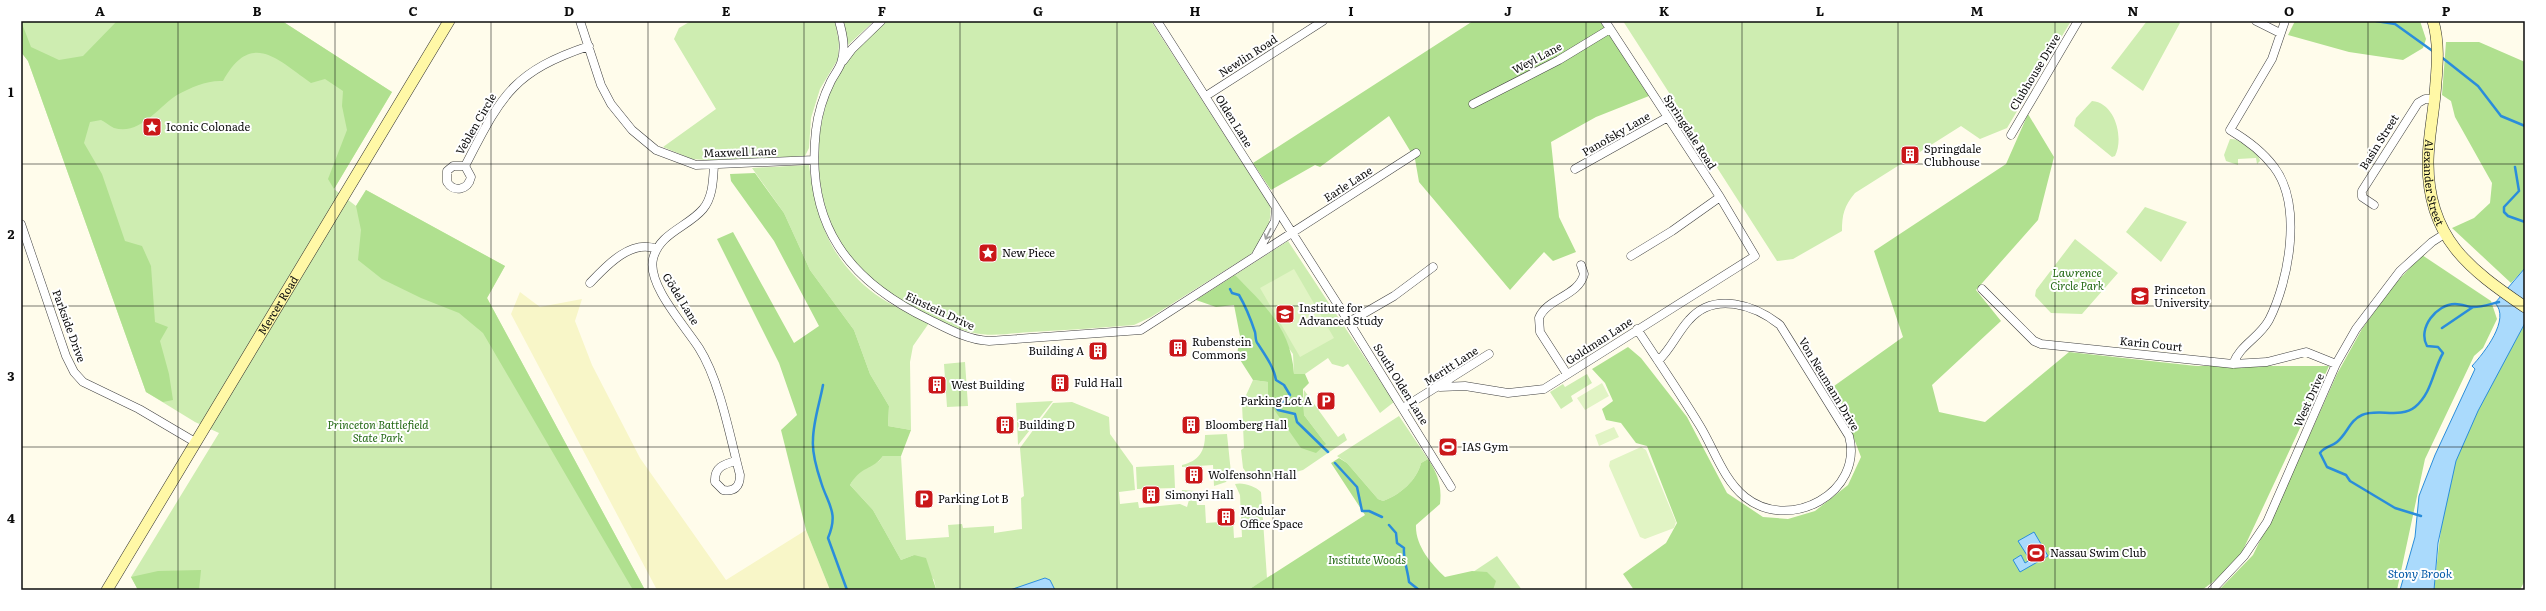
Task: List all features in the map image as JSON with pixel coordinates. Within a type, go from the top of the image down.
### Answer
[{"type":"main road","name":"Mercer Road","points":[[108,590],[195,442],[449,21]]},
{"type":"main road","name":"Alexander Street","points":[[2433,21],[2437,39],[2435,99],[2428,170],[2436,213],[2446,233],[2465,261],[2494,286],[2525,306]]},
{"type":"street","name":"Maxwell Lane","points":[[580,21],[603,90],[621,119],[656,150],[668,156],[696,165],[814,160]]},
{"type":"street","name":"Einstein Drive","points":[[840,21],[844,47],[841,64]]},
{"type":"street","name":"Einstein Drive","points":[[881,21],[852,49],[831,80],[818,115],[814,160],[818,196],[828,229],[847,260],[860,274],[874,287],[903,307],[973,340],[989,341],[1141,330],[1292,233]]},
{"type":"street","name":"Olden Lane","points":[[1157,21],[1292,233]]},
{"type":"street","name":"Newlin Road","points":[[1206,96],[1323,21]]},
{"type":"street","name":"Springdale Road","points":[[1605,21],[1720,197],[1755,256]]},
{"type":"street","name":"Clubhouse Drive","points":[[2011,135],[2078,21]]},
{"type":"street","points":[[2256,21],[2280,33]]},
{"type":"street","points":[[2233,364],[2238,352],[2260,332],[2268,321],[2280,292],[2288,261],[2290,218],[2281,179],[2262,153],[2230,130],[2272,59],[2285,21]]},
{"type":"street","name":"Weyl Lane","points":[[1473,104],[1559,60],[1610,29]]},
{"type":"street","name":"Veblen Circle","points":[[465,166],[500,101],[516,83],[555,57],[589,46]]},
{"type":"street","name":"Basin Street","points":[[2374,206],[2362,197],[2362,191],[2418,103],[2425,99],[2435,99]]},
{"type":"street","name":"Panofsky Lane","points":[[1575,169],[1668,117]]},
{"type":"street","name":"Earle Lane","points":[[1292,233],[1416,153]]},
{"type":"street","name":"Gödel Lane","points":[[714,165],[711,192],[703,210],[664,239],[657,249],[652,266],[656,284],[703,355],[720,400],[736,461]]},
{"type":"street","points":[[1631,256],[1672,231],[1720,197]]},
{"type":"street","points":[[1254,258],[1275,221],[1276,208]]},
{"type":"street","name":"Parkside Drive","points":[[21,224],[66,356],[74,372],[83,382],[139,409],[195,442]]},
{"type":"street","name":"South Olden Lane","points":[[1292,233],[1403,408],[1451,488]]},
{"type":"street","name":"West Drive","points":[[2212,590],[2244,556],[2267,522],[2336,364],[2356,329],[2382,291],[2415,256],[2446,233]]},
{"type":"street","points":[[590,283],[634,247],[648,246],[657,249]]},
{"type":"street","name":"Goldman Lane","points":[[1440,387],[1465,386],[1508,392],[1526,392],[1544,389],[1755,256]]},
{"type":"street","points":[[1568,374],[1540,332],[1538,318],[1546,307],[1579,284],[1584,274],[1581,265]]},
{"type":"street","points":[[1349,322],[1394,296],[1432,267]]},
{"type":"street","name":"Karin Court","points":[[1982,289],[2034,341],[2041,344],[2233,364],[2267,362],[2306,352],[2336,364]]},
{"type":"street","name":"Von Neumann Drive","points":[[1637,329],[1658,361],[1691,410],[1733,484],[1745,497],[1760,507],[1774,512],[1803,510],[1818,503],[1844,476],[1851,461],[1852,447],[1849,436],[1780,325],[1766,314],[1736,304],[1711,306],[1699,310],[1688,321],[1670,350],[1658,361]]},
{"type":"street","name":"Meritt Lane","points":[[1403,408],[1440,387],[1489,354]]},
{"type":"shaded area","points":[[520,292],[540,307],[582,299],[575,321],[592,365],[640,458],[726,580],[806,530],[830,590],[657,590],[511,314]]},
{"type":"green space","name":"Princeton Battlefield State Park","points":[[21,21],[282,21],[392,92],[334,189],[356,206],[366,190],[505,266],[487,298],[645,590],[138,590],[131,577],[219,433],[195,422],[146,392],[28,61],[21,52]]},
{"type":"green space","points":[[21,21],[31,47],[59,60],[83,56],[117,21],[282,21],[392,92],[334,189],[328,179],[347,130],[342,106],[343,91],[325,79],[311,83],[276,58],[265,54],[254,53],[244,56],[233,65],[223,81],[205,83],[177,95],[148,119],[132,128],[114,128],[101,120],[90,122],[84,143],[102,174],[125,241],[142,246],[151,266],[155,322],[168,327],[160,341],[169,374],[173,400],[163,402],[146,392],[28,61],[21,52]]},
{"type":"green space","points":[[691,21],[835,21],[839,43],[838,59],[820,89],[811,118],[809,148],[805,156],[719,161],[692,159],[663,147],[716,109],[674,39],[679,28]]},
{"type":"green space","points":[[844,21],[874,21],[847,46]]},
{"type":"green space","points":[[887,21],[1151,21],[1270,206],[1270,219],[1263,238],[1251,254],[1151,317],[1134,325],[988,335],[958,329],[924,314],[906,304],[874,282],[850,257],[833,228],[823,197],[818,164],[820,131],[828,99],[842,70],[861,43]]},
{"type":"green space","points":[[1473,21],[1600,21],[1649,96],[1596,117],[1551,142],[1559,217],[1576,252],[1553,261],[1544,252],[1510,290],[1419,182],[1415,159],[1389,116],[1320,167],[1315,165],[1271,190],[1253,163]]},
{"type":"green space","points":[[1623,21],[2071,21],[2007,128],[1980,139],[1961,126],[1855,193],[1848,202],[1844,211],[1842,231],[1793,259],[1777,261]]},
{"type":"green space","points":[[2147,21],[2177,21],[2180,23],[2143,91],[2111,68]]},
{"type":"green space","points":[[2295,21],[2420,21],[2426,39],[2423,48],[2403,60],[2349,52],[2288,35]]},
{"type":"green space","points":[[2446,42],[2479,42],[2525,62],[2525,268],[2511,283],[2452,228],[2474,218],[2490,203],[2492,183],[2455,117],[2451,101],[2442,95]]},
{"type":"green space","points":[[2092,101],[2100,103],[2107,108],[2116,123],[2119,141],[2115,156],[2112,157],[2074,126],[2076,118]]},
{"type":"green space","points":[[2028,114],[2054,157],[2038,220],[1976,290],[2001,321],[1932,385],[1939,412],[1985,422],[2069,352],[2196,366],[2329,366],[2236,565],[2202,590],[1634,590],[1623,574],[1666,543],[1677,523],[1647,446],[1636,443],[1621,423],[1606,420],[1602,409],[1613,401],[1605,383],[1592,369],[1628,347],[1641,358],[1687,417],[1727,493],[1763,517],[1788,519],[1815,511],[1848,485],[1861,457],[1834,386],[1903,337],[1874,251],[2006,164]]},
{"type":"green space","points":[[2230,139],[2244,143],[2253,150],[2259,157],[2260,161],[2257,164],[2256,158],[2238,159],[2238,165],[2226,161],[2224,155]]},
{"type":"green space","points":[[809,165],[812,185],[821,221],[836,252],[846,267],[859,281],[875,294],[929,323],[913,346],[910,362],[911,430],[888,426],[889,406],[870,374],[854,330],[810,270],[784,213],[752,168]]},
{"type":"green space","points":[[755,173],[784,213],[810,270],[854,330],[870,374],[889,406],[888,426],[911,430],[901,456],[883,456],[875,464],[858,474],[850,485],[873,510],[901,560],[914,555],[926,558],[936,589],[830,590],[806,530],[781,430],[797,415],[779,363],[717,239],[733,232],[794,343],[819,326],[774,241],[731,181],[730,174]]},
{"type":"green space","points":[[366,190],[505,266],[487,298],[645,590],[633,590],[483,333],[459,313],[421,298],[382,279],[358,260],[361,230],[356,206]]},
{"type":"green space","points":[[2145,207],[2187,222],[2161,262],[2126,232]]},
{"type":"green space","name":"Lawrence Circle Park","points":[[2075,239],[2118,273],[2082,314],[2051,313],[2035,296],[2036,290]]},
{"type":"green space","points":[[1288,241],[1394,402],[1380,413],[1348,364],[1343,367],[1332,364],[1328,358],[1305,374],[1294,374],[1293,354],[1235,275]]},
{"type":"green space","points":[[2422,255],[2491,301],[2497,319],[2483,348],[2474,356],[2425,459],[2397,590],[2219,590],[2253,555],[2290,479],[2337,374],[2362,329],[2393,286]]},
{"type":"green space","points":[[1294,269],[1334,338],[1300,357],[1260,288]]},
{"type":"green space","points":[[1235,275],[1275,319],[1288,343],[1294,374],[1305,374],[1309,383],[1303,389],[1304,415],[1326,444],[1316,453],[1301,448],[1268,401],[1268,382],[1253,380],[1237,355],[1240,336],[1234,305],[1216,307],[1196,300]]},
{"type":"green space","points":[[2525,323],[2525,580],[2520,590],[2434,590],[2444,508],[2456,461],[2479,408]]},
{"type":"green space","points":[[965,362],[968,406],[947,407],[944,364]]},
{"type":"green space","points":[[1587,374],[1592,383],[1571,396],[1573,401],[1561,409],[1550,392],[1563,384],[1565,387]]},
{"type":"green space","points":[[1253,380],[1268,382],[1326,444],[1304,415],[1304,390],[1338,437],[1344,433],[1347,440],[1303,470],[1266,480],[1249,476],[1243,468],[1241,450],[1244,448],[1242,404]]},
{"type":"green space","points":[[1602,383],[1609,396],[1585,410],[1577,398]]},
{"type":"green space","points":[[1053,401],[1038,420],[1017,421],[1016,403]]},
{"type":"green space","points":[[1072,402],[1109,417],[1110,434],[1133,466],[1135,490],[1119,492],[1120,504],[1138,502],[1139,508],[1180,504],[1187,507],[1189,500],[1182,498],[1182,490],[1195,491],[1197,505],[1205,505],[1206,523],[1233,521],[1234,538],[1242,537],[1240,495],[1235,484],[1249,485],[1261,492],[1267,578],[1248,590],[1055,590],[1050,580],[1045,578],[1010,590],[936,589],[934,580],[914,555],[901,560],[873,510],[850,485],[857,473],[879,461],[883,456],[901,456],[906,540],[949,537],[948,525],[962,524],[963,528],[994,526],[994,533],[1022,529],[1021,498],[1024,496],[1020,448],[1053,403]]},
{"type":"green space","points":[[1399,416],[1428,459],[1421,463],[1416,475],[1407,486],[1396,495],[1383,501],[1378,499],[1347,463],[1337,456]]},
{"type":"green space","points":[[1037,421],[1018,445],[1017,422]]},
{"type":"green space","points":[[1614,427],[1619,437],[1599,446],[1595,435]]},
{"type":"green space","points":[[1227,434],[1231,473],[1226,482],[1214,486],[1213,465],[1182,467],[1182,465],[1193,461],[1200,454],[1204,446],[1205,435]]},
{"type":"green space","points":[[1641,447],[1646,450],[1676,522],[1674,528],[1645,539],[1640,537],[1609,466],[1610,461]]},
{"type":"green space","name":"Institute Woods","points":[[1339,458],[1347,463],[1378,499],[1383,501],[1396,495],[1407,486],[1416,475],[1421,463],[1428,459],[1438,480],[1440,504],[1416,525],[1416,532],[1421,547],[1429,560],[1445,577],[1472,571],[1487,572],[1496,581],[1493,590],[1248,590],[1365,515],[1331,463]]},
{"type":"green space","points":[[1174,465],[1175,488],[1137,489],[1136,467]]},
{"type":"green space","points":[[1497,556],[1522,590],[1446,590]]},
{"type":"green space","points":[[201,570],[199,590],[138,590],[131,577],[158,571]]},
{"type":"water","name":"Stony Brook","points":[[2525,268],[2525,323],[2478,411],[2456,461],[2438,543],[2434,590],[2400,590],[2415,537],[2419,496],[2435,455],[2475,369],[2472,366],[2489,345],[2498,327],[2500,318],[2499,310],[2495,303]]},
{"type":"water","name":"Nassau Swim Club","points":[[2034,532],[2048,556],[2020,572],[2013,560],[2021,555],[2025,563],[2030,560],[2018,541]]},
{"type":"water","points":[[1045,578],[1050,580],[1055,590],[1010,590]]},
{"type":"waterway","points":[[2376,21],[2395,24],[2434,52]]},
{"type":"waterway","points":[[2440,56],[2478,86],[2501,116],[2525,126]]},
{"type":"waterway","points":[[2515,167],[2519,191],[2504,207],[2504,212],[2508,216],[2525,222]]},
{"type":"waterway","points":[[1230,289],[1232,293],[1239,295],[1252,323],[1256,341],[1271,366],[1276,380],[1284,385],[1290,395],[1286,400],[1275,406],[1278,410],[1295,414],[1297,422],[1328,452]]},
{"type":"waterway","points":[[2421,516],[2395,508],[2350,481],[2346,475],[2327,467],[2320,453],[2337,442],[2358,417],[2375,412],[2396,413],[2409,411],[2421,401],[2429,388],[2443,353],[2438,347],[2427,346],[2425,332],[2430,318],[2448,305],[2457,304],[2474,307],[2499,302]]},
{"type":"waterway","points":[[2442,328],[2473,307]]},
{"type":"waterway","points":[[823,385],[814,426],[813,450],[818,472],[831,509],[833,522],[828,538],[847,590]]},
{"type":"waterway","points":[[1335,463],[1357,487],[1362,511],[1369,511],[1382,517]]},
{"type":"waterway","points":[[1389,525],[1396,533],[1397,543],[1404,548],[1409,582],[1419,590]]},
{"type":"place","name":"Iconic Colonade","points":[[152,127]]},
{"type":"place","name":"Springdale Clubhouse","points":[[1910,155]]},
{"type":"place","name":"New Piece","points":[[988,253]]},
{"type":"place","name":"Princeton University","points":[[2140,296]]},
{"type":"place","name":"Institute for Advanced Study","points":[[1285,314]]},
{"type":"place","name":"Rubenstein Commons","points":[[1178,348]]},
{"type":"place","name":"Building A","points":[[1098,351]]},
{"type":"place","name":"Fuld Hall","points":[[1060,383]]},
{"type":"place","name":"West Building","points":[[937,385]]},
{"type":"place","name":"Parking Lot A","points":[[1326,401]]},
{"type":"place","name":"Building D","points":[[1005,425]]},
{"type":"place","name":"Bloomberg Hall","points":[[1191,425]]},
{"type":"place","name":"IAS Gym","points":[[1448,447]]},
{"type":"place","name":"Wolfensohn Hall","points":[[1194,475]]},
{"type":"place","name":"Simonyi Hall","points":[[1151,495]]},
{"type":"place","name":"Parking Lot B","points":[[924,499]]},
{"type":"place","name":"Modular Office Space","points":[[1226,517]]},
{"type":"place","name":"Nassau Swim Club","points":[[2036,553]]}]
